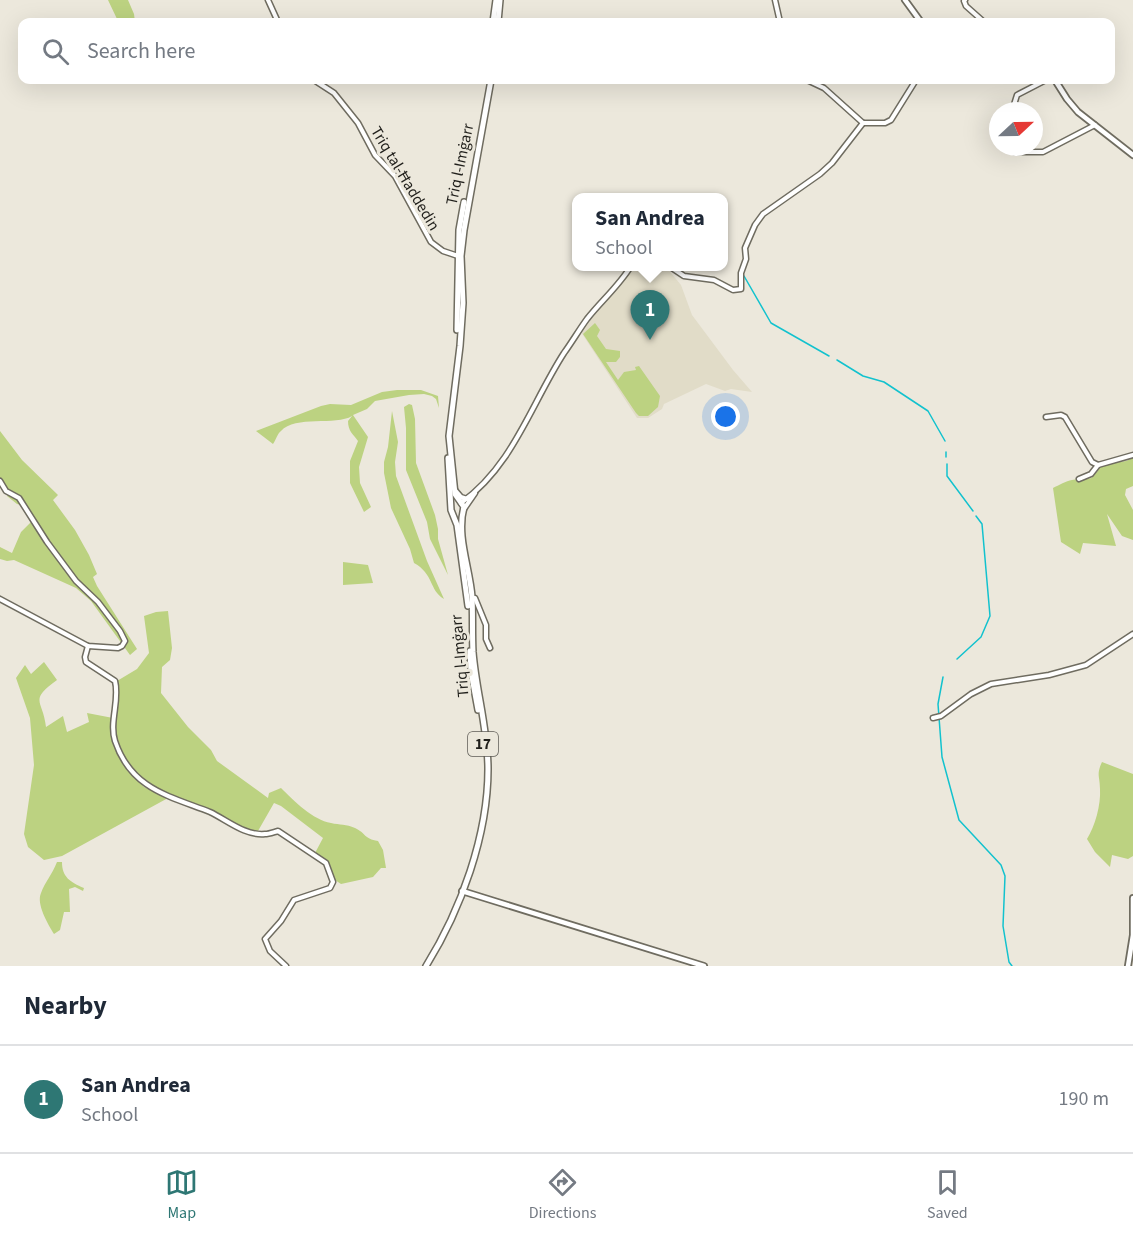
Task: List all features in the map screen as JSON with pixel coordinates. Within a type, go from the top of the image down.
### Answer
[{"type":"main road","points":[[496,18],[498,0]]},
{"type":"main road","name":"Triq l-Imġarr","points":[[424,966],[465,878],[476,840],[483,802],[485,765],[471,672],[467,586],[453,513],[446,436],[457,346],[459,230],[489,84]]},
{"type":"main road","name":"Triq l-Imġarr","points":[[424,966],[462,891],[479,842],[488,778],[485,728],[473,652],[472,598],[461,524],[463,512],[455,489],[449,436],[463,303],[461,256],[468,199],[489,84]]},
{"type":"main road","points":[[452,505],[461,502]]},
{"type":"main road","points":[[453,513],[458,515],[463,512]]},
{"type":"street","points":[[268,0],[276,18]]},
{"type":"street","points":[[775,0],[779,18]]},
{"type":"street","points":[[905,0],[918,18]]},
{"type":"street","points":[[965,0],[966,6],[980,18]]},
{"type":"street","name":"Triq tal-Ħaddedin","points":[[320,84],[334,93],[358,123],[375,155],[395,176],[430,242],[443,251],[458,256]]},
{"type":"street","points":[[816,84],[824,88],[863,123],[885,123],[891,120],[914,84]]},
{"type":"street","points":[[1015,102],[1017,95],[1038,84]]},
{"type":"street","points":[[1058,84],[1078,112],[1133,155]]},
{"type":"street","points":[[676,271],[684,276],[714,280],[733,290],[742,288],[741,273],[746,259],[745,248],[755,225],[763,214],[820,174],[832,163],[863,123]]},
{"type":"street","points":[[1043,152],[1095,125]]},
{"type":"street","points":[[463,512],[479,488],[514,446],[562,356],[588,319],[628,271]]},
{"type":"street","points":[[1046,417],[1061,415],[1065,417],[1092,462],[1098,465]]},
{"type":"street","points":[[1079,479],[1091,474],[1098,465],[1133,455]]},
{"type":"street","points":[[0,481],[6,491],[19,498],[47,543],[76,581],[98,602],[120,631],[124,641],[118,648],[88,647],[0,599]]},
{"type":"street","points":[[461,502],[479,488]]},
{"type":"street","points":[[455,489],[461,497],[467,499]]},
{"type":"street","points":[[472,598],[475,598],[486,625],[486,639],[490,648]]},
{"type":"street","points":[[933,718],[941,716],[972,694],[991,684],[1049,675],[1086,665],[1133,634]]},
{"type":"street","points":[[88,647],[85,656],[87,663],[115,681],[114,738],[129,766],[145,784],[242,829],[262,834],[278,831],[326,864],[333,882],[330,888],[294,900],[281,921],[266,937],[268,948],[286,966]]},
{"type":"street","points":[[462,891],[704,966]]},
{"type":"street","points":[[1128,966],[1133,898]]},
{"type":"shaded area","points":[[631,271],[669,271],[681,285],[692,315],[752,392],[731,389],[725,391],[706,384],[664,404],[662,409],[648,418],[637,418],[581,332]]},
{"type":"green space","points":[[108,0],[128,0],[134,18],[117,18]]},
{"type":"green space","points":[[595,323],[600,330],[597,336],[606,349],[620,351],[620,357],[616,362],[606,362],[618,380],[624,372],[636,370],[635,367],[639,366],[660,396],[658,407],[648,416],[639,416],[636,413],[583,334]]},
{"type":"green space","points":[[421,390],[438,396],[439,408],[436,399],[432,396],[409,395],[375,401],[367,409],[353,415],[368,437],[359,467],[360,483],[371,507],[364,512],[350,483],[350,461],[358,441],[349,427],[348,421],[352,416],[345,419],[296,423],[287,426],[280,432],[273,444],[256,431],[321,406],[351,405],[382,392]]},
{"type":"green space","points":[[412,405],[415,419],[416,463],[435,515],[438,539],[448,575],[430,539],[427,522],[406,470],[404,407]]},
{"type":"green space","points":[[392,411],[398,442],[395,462],[396,476],[427,561],[444,599],[436,591],[425,572],[414,563],[391,508],[384,462]]},
{"type":"green space","points":[[0,431],[22,460],[58,495],[53,500],[75,530],[89,555],[97,574],[93,577],[97,586],[137,649],[130,655],[91,601],[76,588],[14,560],[0,559],[0,547],[12,553],[21,532],[32,521],[21,505],[7,496],[9,493],[4,492],[0,485]]},
{"type":"green space","points":[[1133,458],[1133,486],[1126,489],[1125,495],[1133,510],[1133,540],[1122,536],[1107,514],[1116,546],[1083,543],[1080,554],[1061,542],[1053,488],[1078,479],[1089,479],[1102,465]]},
{"type":"green space","points":[[343,562],[368,565],[373,583],[343,585]]},
{"type":"green space","points":[[168,611],[172,648],[170,660],[162,667],[161,693],[188,727],[211,750],[217,761],[268,798],[269,793],[281,788],[317,818],[352,827],[370,839],[378,841],[383,850],[386,868],[381,868],[373,877],[341,884],[335,880],[327,862],[315,853],[323,838],[281,806],[274,803],[258,831],[241,829],[148,785],[135,773],[127,762],[114,734],[119,686],[117,681],[137,669],[149,653],[144,616]]},
{"type":"green space","points":[[44,662],[57,680],[40,697],[46,727],[63,716],[67,732],[89,722],[87,713],[113,718],[112,738],[123,761],[144,787],[168,798],[62,856],[44,860],[28,847],[24,834],[34,765],[30,718],[16,678],[25,665],[31,674]]},
{"type":"green space","points":[[1102,762],[1133,774],[1133,856],[1128,859],[1112,855],[1110,867],[1095,852],[1087,839],[1095,822],[1098,808],[1099,773]]},
{"type":"green space","points":[[57,862],[62,862],[63,872],[68,878],[84,888],[83,891],[75,887],[69,889],[70,912],[64,912],[60,930],[54,934],[43,914],[40,898]]},
{"type":"waterway","points":[[744,276],[771,323],[829,356]]},
{"type":"waterway","points":[[837,360],[863,376],[884,382],[928,411],[945,441]]},
{"type":"waterway","points":[[946,452],[946,457]]},
{"type":"waterway","points":[[947,464],[947,476],[973,511]]},
{"type":"waterway","points":[[957,659],[981,637],[990,616],[982,524],[976,516]]},
{"type":"waterway","points":[[943,677],[938,704],[942,757],[959,820],[1001,865],[1005,876],[1003,926],[1009,962],[1012,966]]},
{"type":"place","name":"San Andrea","points":[[650,340]]}]
